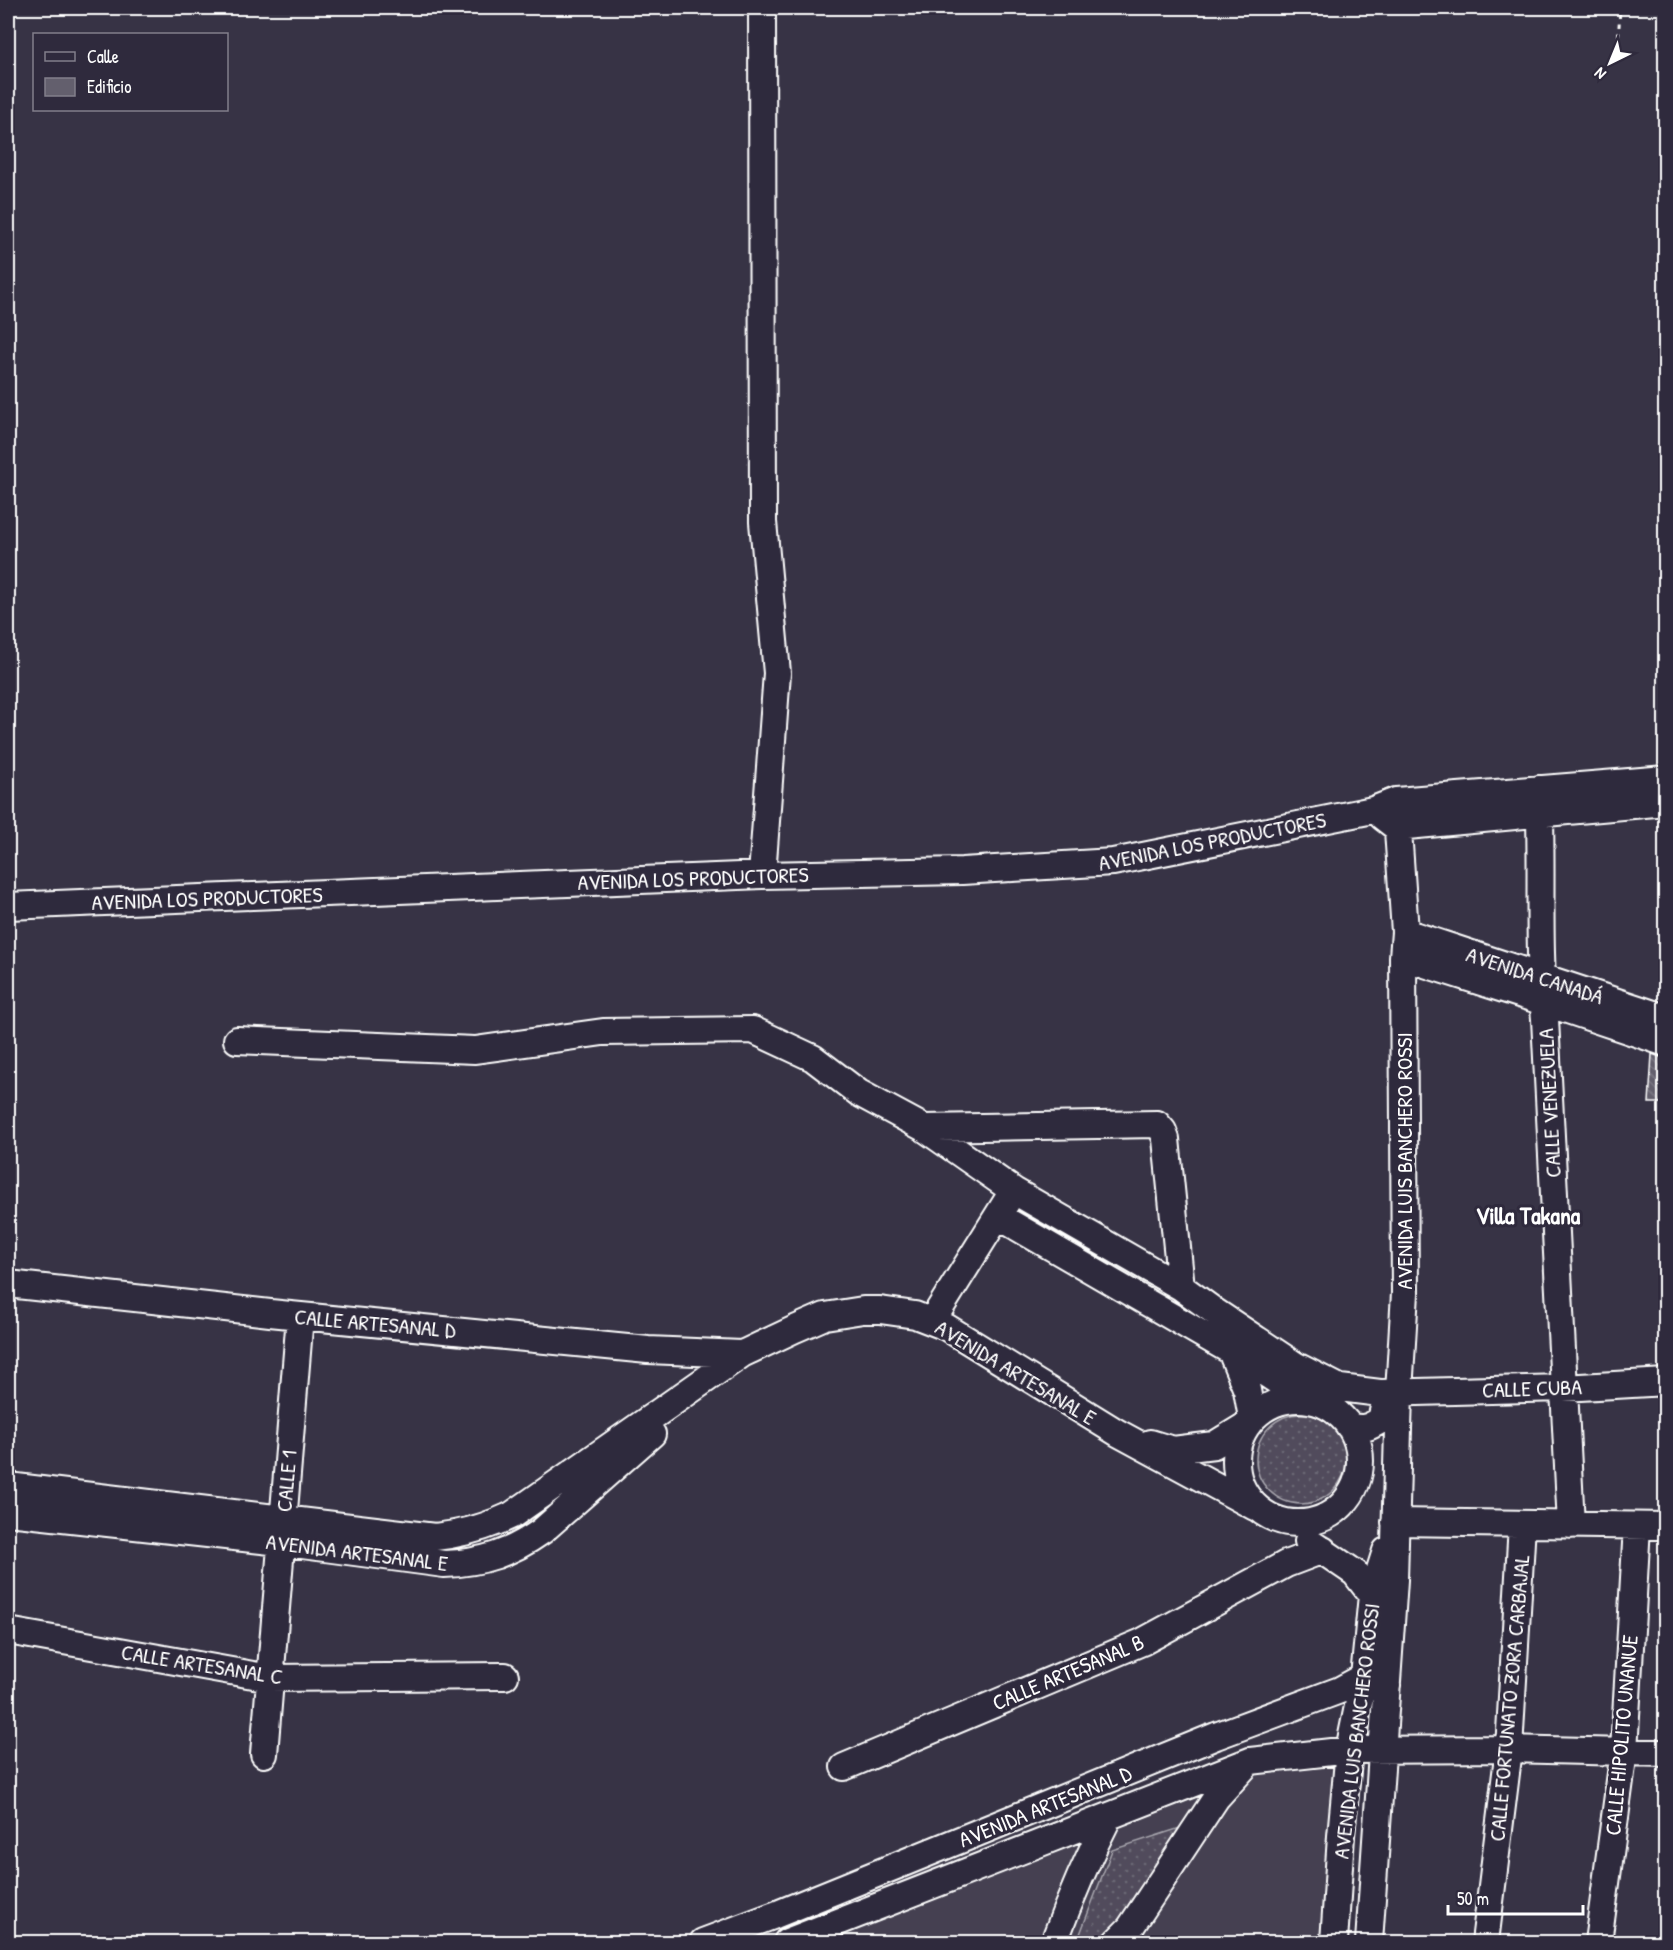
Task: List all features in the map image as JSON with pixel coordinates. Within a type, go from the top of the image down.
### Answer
[{"type":"street","points":[[762,8],[763,522],[777,673],[762,875]]},
{"type":"street","name":"AVENIDA LOS PRODUCTORES","points":[[1396,827],[1665,779]]},
{"type":"street","name":"CALLE VENEZUELA","points":[[1539,802],[1540,956],[1571,1525]]},
{"type":"street","name":"AVENIDA LOS PRODUCTORES","points":[[8,906],[762,875],[962,871],[1113,862],[1384,806],[1665,802]]},
{"type":"street","points":[[1384,806],[1396,827]]},
{"type":"street","name":"AVENIDA LUIS BANCHERO ROSSI","points":[[1369,1942],[1382,1750],[1376,1681],[1382,1598],[1395,1522],[1389,1420],[1385,1403],[1390,1393],[1405,1293],[1403,957],[1405,932],[1396,827]]},
{"type":"street","name":"AVENIDA CANADÁ","points":[[1405,932],[1665,1018]]},
{"type":"street","name":"AVENIDA CANADÁ","points":[[1403,957],[1543,1001],[1665,1043]]},
{"type":"street","name":"CALLE CUBA","points":[[237,1040],[475,1050],[603,1032],[753,1030],[813,1058],[859,1093],[924,1128],[1014,1191],[1181,1287],[1295,1365],[1340,1388],[1390,1393],[1563,1388],[1665,1382]]},
{"type":"street","points":[[924,1128],[1157,1124],[1166,1139],[1181,1287]]},
{"type":"street","points":[[932,1321],[1014,1191]]},
{"type":"street","points":[[998,1216],[1232,1351],[1285,1386],[1335,1411],[1379,1458],[1388,1472],[1395,1497]]},
{"type":"street","name":"CALLE ARTESANAL D","points":[[8,1284],[300,1316],[648,1350],[742,1354]]},
{"type":"street","name":"AVENIDA ARTESANAL E","points":[[8,1512],[281,1530],[435,1537],[455,1535],[493,1524],[512,1515],[742,1354],[825,1316],[844,1312],[880,1310],[915,1315],[932,1321],[960,1335],[1118,1433]]},
{"type":"street","name":"CALLE 1","points":[[264,1754],[300,1316]]},
{"type":"street","points":[[1232,1351],[1248,1390],[1248,1422],[1237,1442],[1235,1460],[1237,1477],[1244,1494],[1264,1513],[1290,1523],[1308,1523],[1325,1518],[1340,1508],[1366,1478],[1379,1458],[1389,1420]]},
{"type":"street","points":[[1118,1433],[1173,1450],[1214,1444],[1248,1422],[1265,1407],[1282,1400],[1299,1398],[1317,1401]]},
{"type":"street","points":[[1351,1429],[1368,1428],[1389,1420]]},
{"type":"street","points":[[1351,1429],[1359,1448],[1360,1464],[1358,1479],[1351,1494]]},
{"type":"street","points":[[1118,1433],[1264,1513],[1355,1573],[1382,1598]]},
{"type":"street","name":"AVENIDA ARTESANAL E","points":[[8,1486],[281,1530]]},
{"type":"street","points":[[1395,1522],[1665,1527]]},
{"type":"street","name":"CALLE FORTUNATO ZORA CARBAJAL","points":[[1485,1942],[1509,1749],[1522,1524]]},
{"type":"street","name":"CALLE HIPOLITO UNANUE","points":[[1598,1942],[1624,1751],[1637,1526]]},
{"type":"street","points":[[1286,1564],[1298,1535]]},
{"type":"street","name":"CALLE ARTESANAL B","points":[[844,1767],[1142,1642],[1286,1564],[1323,1550]]},
{"type":"street","name":"CALLE ARTESANAL C","points":[[8,1631],[270,1678],[505,1676]]},
{"type":"street","name":"AVENIDA LUIS BANCHERO ROSSI","points":[[1334,1942],[1341,1836],[1350,1750],[1376,1681]]},
{"type":"street","name":"AVENIDA ARTESANAL D","points":[[703,1942],[731,1937],[775,1916],[1216,1736],[1340,1690],[1376,1681]]},
{"type":"street","name":"AVENIDA ARTESANAL D","points":[[787,1942],[1250,1761],[1350,1750],[1509,1749],[1665,1753]]},
{"type":"street","points":[[1116,1942],[1130,1928],[1216,1798],[1250,1761]]},
{"type":"street","points":[[1054,1942],[1084,1868],[1109,1815]]},
{"type":"street","points":[[775,1916],[779,1942]]},
{"type":"path","points":[[1617,45],[1620,8]]},
{"type":"shaded area","points":[[1292,1414],[1310,1414],[1326,1421],[1339,1434],[1346,1450],[1346,1468],[1339,1484],[1326,1497],[1310,1504],[1292,1504],[1276,1497],[1263,1484],[1256,1468],[1256,1450],[1263,1434],[1276,1421]]},
{"type":"shaded area","points":[[1343,1765],[1334,1942],[817,1942],[1252,1775]]},
{"type":"shaded area","points":[[1180,1828],[1184,1830],[1104,1942],[1077,1942],[1112,1850]]},
{"type":"building","points":[[1652,1054],[1666,1059],[1666,1103],[1649,1103]]},
{"type":"district","name":"Villa Takana","points":[[1528,1216]]}]
